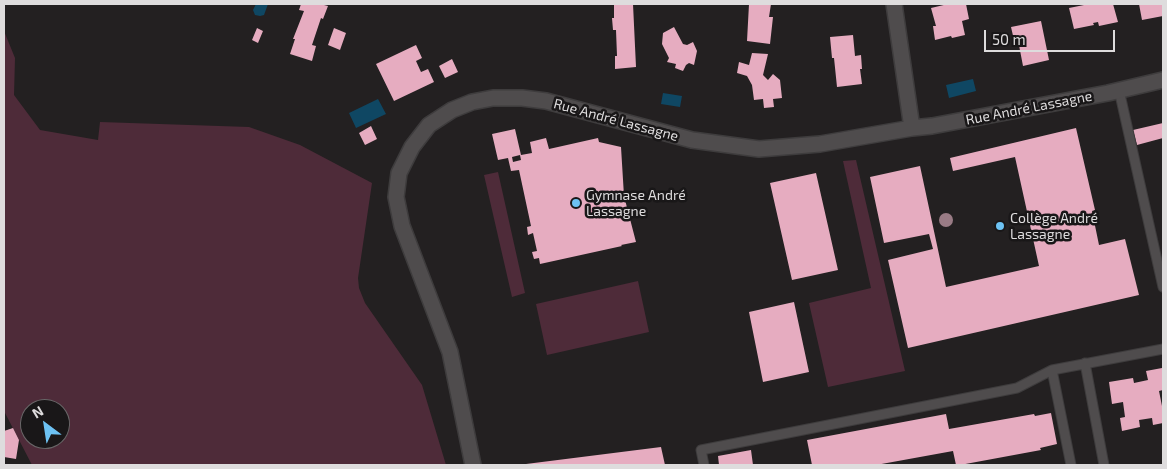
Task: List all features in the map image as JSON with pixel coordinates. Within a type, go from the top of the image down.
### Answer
[{"type":"street","points":[[894,4],[912,128]]},
{"type":"street","name":"Rue André Lassagne","points":[[473,465],[450,352],[402,226],[396,197],[399,173],[412,147],[429,125],[452,110],[472,102],[493,98],[522,98],[546,101],[692,140],[759,149],[820,144],[932,126],[1163,80]]},
{"type":"lane","points":[[1119,90],[1163,287]]},
{"type":"lane","points":[[704,465],[701,450],[1017,388],[1052,370],[1163,349]]},
{"type":"lane","points":[[1085,363],[1104,465]]},
{"type":"lane","points":[[1052,370],[1071,465]]},
{"type":"shaded area","points":[[4,31],[15,58],[14,95],[40,130],[98,140],[100,122],[249,127],[300,145],[372,183],[358,278],[359,288],[365,303],[422,385],[446,465],[32,465],[24,449],[70,449],[70,399],[20,399],[20,442],[4,411]]},
{"type":"shaded area","points":[[856,160],[905,371],[828,387],[809,303],[871,288],[843,161]]},
{"type":"shaded area","points":[[498,172],[525,293],[512,297],[484,175]]},
{"type":"shaded area","points":[[638,281],[649,332],[547,355],[536,304]]},
{"type":"water","points":[[256,4],[268,4],[264,15],[255,15],[253,10]]},
{"type":"water","points":[[973,79],[976,91],[949,98],[946,85]]},
{"type":"water","points":[[663,93],[682,96],[680,107],[661,104]]},
{"type":"water","points":[[378,99],[386,114],[356,128],[349,113]]},
{"type":"building","points":[[301,4],[328,6],[323,19],[321,18],[312,45],[316,46],[312,61],[290,54],[295,39],[293,39],[304,11],[299,10]]},
{"type":"building","points":[[614,4],[633,4],[636,67],[615,69],[615,56],[617,56],[616,30],[613,30],[612,18],[614,18]]},
{"type":"building","points":[[749,4],[771,4],[769,17],[773,17],[770,44],[747,41]]},
{"type":"building","points":[[948,4],[966,4],[969,19],[962,21],[965,35],[935,40],[933,26],[936,26],[931,8]]},
{"type":"building","points":[[1089,4],[1113,4],[1118,22],[1099,26],[1098,22],[1093,23],[1094,25],[1074,29],[1069,8]]},
{"type":"building","points":[[1139,4],[1163,4],[1163,16],[1142,20]]},
{"type":"building","points":[[1041,21],[1049,60],[1023,66],[1018,40],[1014,40],[1011,27]]},
{"type":"building","points":[[674,27],[683,44],[687,45],[693,42],[697,51],[694,65],[689,63],[683,71],[675,68],[676,64],[667,62],[669,58],[662,44],[663,33]]},
{"type":"building","points":[[257,28],[263,31],[258,43],[252,40]]},
{"type":"building","points":[[334,28],[346,33],[340,50],[328,45]]},
{"type":"building","points":[[853,35],[855,56],[861,55],[862,84],[837,87],[830,37]]},
{"type":"building","points":[[416,45],[422,58],[416,61],[421,72],[428,69],[434,82],[394,101],[376,64]]},
{"type":"building","points":[[752,53],[768,54],[763,75],[768,80],[773,74],[780,80],[782,98],[773,99],[774,107],[764,108],[763,99],[754,100],[752,85],[747,76],[737,73],[739,62],[749,65]]},
{"type":"building","points":[[452,59],[458,72],[445,78],[439,66]]},
{"type":"building","points":[[1163,123],[1163,138],[1137,145],[1133,130]]},
{"type":"building","points":[[371,126],[377,139],[365,145],[359,133]]},
{"type":"building","points":[[1076,128],[1095,210],[1092,211],[1099,245],[1125,239],[1139,295],[908,348],[888,260],[933,249],[929,234],[884,243],[870,177],[920,166],[946,287],[1039,266],[1015,157],[953,171],[950,158]]},
{"type":"building","name":"Gymnase André Lassagne","points":[[515,129],[521,155],[532,153],[530,142],[546,138],[549,149],[598,138],[599,142],[621,147],[624,196],[636,242],[540,264],[539,258],[534,259],[532,252],[537,251],[533,233],[528,235],[527,227],[531,226],[519,170],[511,171],[508,158],[498,160],[492,134]],"holes":[[[520,155],[521,160],[513,162],[512,157]]]},
{"type":"building","points":[[816,173],[838,270],[792,280],[770,183]]},
{"type":"building","points":[[794,302],[809,372],[763,382],[749,312]]},
{"type":"building","points":[[1162,368],[1163,390],[1159,391],[1163,405],[1163,423],[1153,425],[1152,418],[1139,420],[1140,427],[1122,431],[1120,418],[1125,417],[1123,402],[1112,404],[1109,382],[1133,378],[1134,383],[1148,380],[1146,371]]},
{"type":"building","points":[[1051,413],[1057,444],[1040,448],[1041,450],[960,465],[956,465],[953,451],[876,465],[812,465],[807,440],[946,414],[949,429],[1034,414],[1035,416]]},
{"type":"building","points":[[13,428],[19,440],[16,459],[4,457],[4,431]]},
{"type":"building","points":[[661,447],[665,465],[526,465],[526,464]]},
{"type":"building","points":[[751,450],[753,465],[719,465],[718,456]]},
{"type":"place","name":"Gymnase André Lassagne","points":[[576,203]]},
{"type":"place","name":"Collège André Lassagne","points":[[1000,226]]}]
